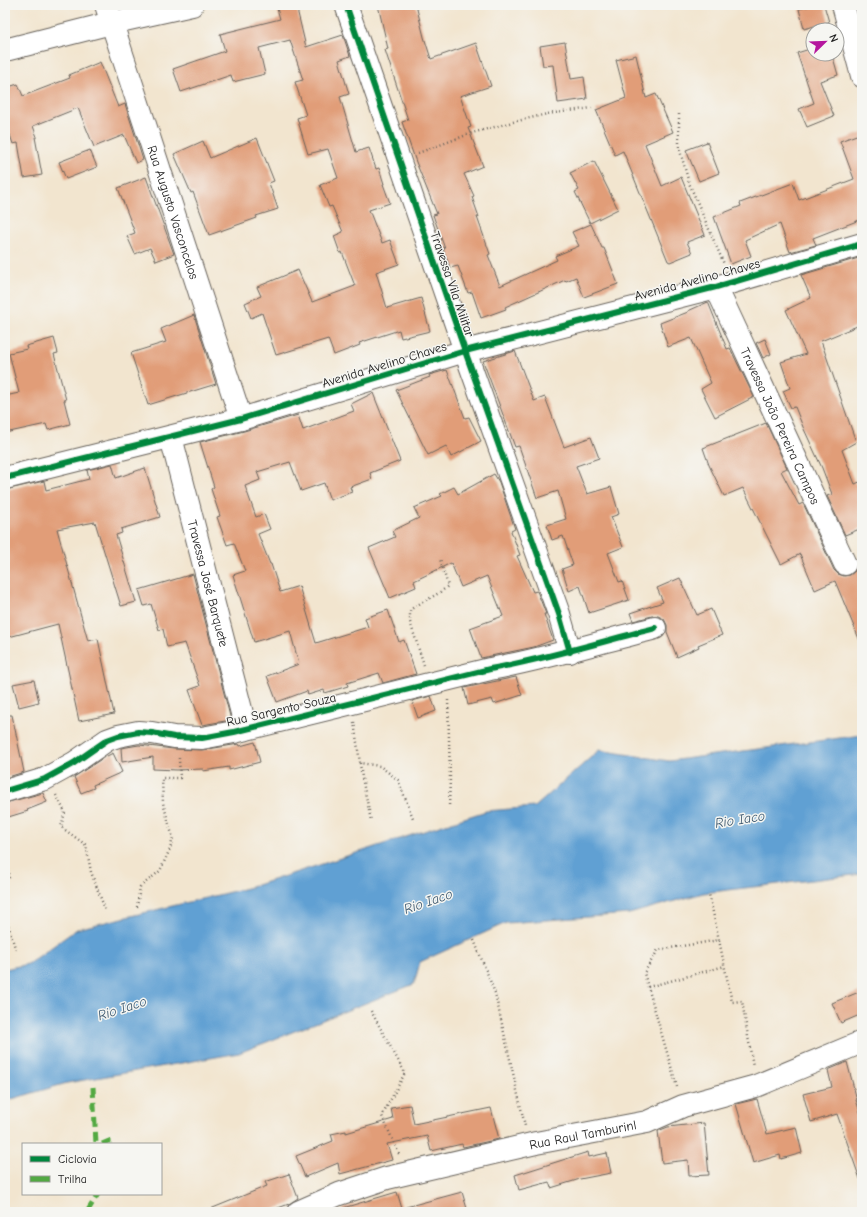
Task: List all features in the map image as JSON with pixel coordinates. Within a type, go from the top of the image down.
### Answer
[{"type":"street","points":[[5,50],[108,14],[192,5]]},
{"type":"street","name":"Travessa Vila Militar","points":[[346,5],[465,351],[559,614],[570,652]]},
{"type":"street","points":[[843,5],[862,76]]},
{"type":"street","name":"Rua Augusto Vasconcelos","points":[[108,14],[240,419]]},
{"type":"street","name":"Avenida Avelino Chaves","points":[[5,478],[240,419],[465,351],[724,285],[862,244]]},
{"type":"street","name":"Travessa João Pereira Campos","points":[[724,285],[845,564]]},
{"type":"street","name":"Travessa José Barquete","points":[[171,437],[246,729]]},
{"type":"street","name":"Rua Sargento Souza","points":[[5,791],[48,777],[74,763],[107,740],[118,736],[138,732],[152,732],[179,737],[202,738],[234,732],[490,669],[570,652],[655,628]]},
{"type":"street","name":"Rua Raul Tamburinl","points":[[298,1212],[339,1194],[387,1178],[529,1145],[647,1122],[683,1106],[756,1086],[862,1042]]},
{"type":"path","points":[[399,159],[472,133],[513,122],[547,114],[592,108]]},
{"type":"path","points":[[679,114],[679,147],[689,183],[724,285]]},
{"type":"path","points":[[440,559],[448,586],[441,592],[421,602],[410,610],[410,622],[440,682],[448,718],[450,778],[448,807]]},
{"type":"path","points":[[351,704],[360,763],[361,781],[371,822]]},
{"type":"path","points":[[137,907],[140,887],[160,871],[170,849],[173,838],[163,803],[162,778],[180,778],[179,737]]},
{"type":"path","points":[[360,763],[380,766],[398,780],[413,818]]},
{"type":"path","points":[[48,777],[65,812],[61,827],[86,845],[91,872],[106,912]]},
{"type":"path","points":[[5,862],[10,876],[5,883]]},
{"type":"path","points":[[709,894],[732,1002],[742,1001],[756,1086]]},
{"type":"path","points":[[5,914],[16,951]]},
{"type":"path","points":[[474,940],[495,993],[529,1145]]},
{"type":"path","points":[[683,1106],[644,973],[658,950],[719,940]]},
{"type":"path","points":[[648,987],[725,966]]},
{"type":"path","points":[[371,1011],[405,1073],[382,1116],[408,1174]]},
{"type":"water","name":"Rio Iaco","points":[[862,735],[862,874],[703,893],[629,914],[506,923],[420,962],[414,984],[239,1053],[67,1083],[5,1101],[5,969],[28,964],[77,929],[251,887],[486,811],[535,807],[599,750],[669,761]]},
{"type":"building","points":[[276,5],[296,5],[306,47],[343,35],[350,56],[339,60],[349,94],[340,97],[356,152],[369,148],[376,169],[379,168],[390,203],[369,210],[382,243],[390,240],[399,264],[376,272],[387,308],[421,298],[430,331],[401,338],[399,330],[359,343],[360,345],[334,355],[328,339],[276,355],[262,313],[251,318],[245,303],[261,296],[257,287],[298,270],[312,302],[355,286],[334,236],[343,232],[332,206],[329,207],[320,185],[338,178],[328,149],[308,154],[297,118],[306,115],[295,82],[303,80],[290,40],[259,48],[265,74],[233,82],[231,75],[181,92],[173,69],[225,51],[220,34],[280,19]]},
{"type":"building","points":[[378,5],[416,5],[431,59],[476,43],[491,86],[460,96],[471,127],[468,128],[483,166],[464,174],[474,196],[472,197],[479,217],[477,217],[490,254],[488,255],[500,286],[557,260],[555,256],[579,246],[572,232],[591,224],[602,248],[604,248],[618,284],[584,297],[576,277],[566,281],[565,280],[505,307],[506,309],[481,318],[472,292],[468,293],[458,266],[450,268],[443,249],[445,249],[433,215],[437,214],[402,122],[408,120],[385,50],[388,49]]},
{"type":"building","points":[[814,5],[824,5],[829,22],[805,22],[804,29],[799,9]]},
{"type":"building","points":[[565,42],[571,79],[584,77],[587,99],[558,103],[553,65],[543,66],[540,46]]},
{"type":"building","points":[[805,50],[805,62],[834,62],[838,75],[820,81],[834,116],[807,127],[799,109],[814,103],[797,53]]},
{"type":"building","points":[[636,55],[646,98],[656,94],[673,132],[645,144],[662,186],[681,177],[705,235],[687,242],[692,253],[670,262],[668,261],[623,151],[615,155],[596,110],[626,98],[616,60]]},
{"type":"building","points":[[100,62],[118,107],[125,104],[143,160],[136,163],[124,135],[94,147],[78,108],[33,126],[37,137],[35,137],[42,175],[24,178],[18,143],[13,144],[5,120],[5,88],[18,84],[23,96],[70,78],[69,75]]},
{"type":"building","points":[[862,133],[862,219],[813,238],[816,245],[790,252],[780,224],[745,240],[751,256],[731,264],[714,217],[741,206],[740,203],[793,183],[799,200],[854,179],[840,141]]},
{"type":"building","points":[[257,138],[274,181],[269,183],[278,209],[256,216],[257,218],[209,235],[193,192],[191,193],[174,154],[203,141],[210,158]]},
{"type":"building","points":[[707,142],[719,173],[699,181],[686,150]]},
{"type":"building","points":[[90,150],[97,167],[66,179],[59,162]]},
{"type":"building","points":[[594,161],[618,209],[590,223],[575,192],[579,190],[570,173]]},
{"type":"building","points":[[146,177],[174,254],[156,261],[150,248],[135,254],[127,236],[135,233],[118,188]]},
{"type":"building","points":[[862,257],[862,324],[821,341],[856,442],[842,450],[855,484],[862,481],[862,528],[845,535],[827,496],[832,494],[822,468],[795,407],[791,408],[783,391],[790,388],[781,362],[806,354],[786,310],[811,298],[801,275]]},
{"type":"building","points":[[708,302],[727,349],[730,348],[754,397],[715,417],[701,389],[711,383],[691,338],[668,347],[660,323]]},
{"type":"building","points":[[194,315],[216,384],[148,405],[131,353],[166,342],[161,329]]},
{"type":"building","points":[[54,338],[58,353],[54,354],[66,400],[64,400],[70,424],[48,430],[46,424],[5,433],[5,396],[19,393],[9,353],[27,349],[26,346]]},
{"type":"building","points":[[765,339],[771,354],[763,358],[756,343]]},
{"type":"building","points":[[515,351],[534,401],[545,397],[564,447],[591,437],[599,458],[576,466],[587,494],[611,487],[619,514],[611,517],[623,547],[608,553],[619,582],[622,581],[629,600],[589,613],[580,586],[569,591],[562,569],[573,565],[563,536],[552,540],[547,525],[566,519],[558,491],[537,498],[519,446],[515,447],[483,361]]},
{"type":"building","points":[[447,370],[465,418],[469,417],[481,441],[451,457],[446,446],[428,455],[396,390],[430,377],[429,375]]},
{"type":"building","points":[[373,393],[400,461],[370,473],[372,479],[350,487],[352,492],[330,500],[324,483],[301,491],[290,462],[257,472],[260,480],[245,486],[256,517],[264,514],[270,529],[258,534],[271,564],[280,592],[299,586],[316,643],[368,627],[365,618],[388,610],[399,642],[404,640],[416,674],[383,683],[379,673],[347,683],[348,686],[325,693],[324,690],[308,695],[307,691],[277,702],[267,676],[299,664],[290,631],[254,642],[233,575],[245,571],[234,543],[227,545],[217,517],[220,516],[211,489],[214,487],[200,442],[298,415],[303,430],[354,411],[351,404]]},
{"type":"building","points":[[766,423],[787,468],[781,471],[799,505],[803,503],[834,570],[838,574],[844,576],[850,575],[855,571],[857,566],[862,564],[862,646],[835,581],[815,590],[800,554],[781,564],[743,488],[724,496],[709,465],[703,448]]},
{"type":"building","points":[[112,464],[116,478],[145,468],[160,517],[121,529],[122,533],[116,535],[136,602],[121,606],[95,522],[57,529],[88,641],[98,639],[114,714],[79,721],[58,624],[5,638],[5,490],[44,481],[46,490],[89,479],[87,470]]},
{"type":"building","points":[[494,474],[499,482],[515,529],[511,531],[520,555],[517,556],[533,592],[537,591],[546,614],[544,614],[553,640],[534,647],[481,658],[470,628],[503,616],[487,576],[461,587],[451,563],[414,581],[416,587],[390,598],[369,548],[395,537],[392,531],[419,518],[414,508],[442,496],[440,494],[454,487],[458,494]]},
{"type":"building","points":[[193,574],[231,720],[202,725],[189,690],[200,686],[185,643],[167,647],[163,629],[159,630],[151,604],[144,606],[139,590]]},
{"type":"building","points":[[680,578],[697,615],[711,609],[722,635],[698,645],[699,647],[677,657],[667,632],[667,625],[664,619],[658,616],[652,616],[633,621],[630,613],[663,602],[657,588]]},
{"type":"building","points":[[516,677],[522,695],[494,704],[492,699],[468,705],[464,688]]},
{"type":"building","points":[[34,680],[39,702],[19,707],[13,684]]},
{"type":"building","points":[[431,696],[436,711],[418,718],[412,701]]},
{"type":"building","points":[[5,715],[12,715],[24,772],[5,778]]},
{"type":"building","points":[[255,742],[260,762],[229,770],[229,767],[203,771],[203,769],[153,769],[153,757],[122,762],[121,748],[139,745],[174,749],[202,750],[239,744],[240,746]]},
{"type":"building","points":[[113,753],[122,772],[93,785],[94,788],[81,793],[74,777]]},
{"type":"building","points":[[43,793],[47,802],[27,810],[28,811],[5,818],[5,803]]},
{"type":"building","points":[[859,992],[862,1001],[862,1014],[841,1023],[832,1003]]},
{"type":"building","points":[[847,1062],[862,1118],[862,1178],[860,1179],[837,1114],[811,1122],[803,1094],[832,1087],[828,1070]]},
{"type":"building","points":[[757,1099],[767,1134],[796,1127],[802,1153],[781,1159],[780,1155],[753,1163],[736,1104]]},
{"type":"building","points":[[410,1105],[414,1124],[491,1108],[499,1139],[463,1147],[462,1144],[431,1151],[427,1136],[387,1144],[392,1160],[340,1174],[338,1163],[305,1177],[296,1156],[333,1141],[331,1134],[346,1131],[346,1133],[393,1119],[391,1108]]},
{"type":"building","points":[[704,1123],[709,1175],[689,1176],[688,1160],[662,1163],[658,1131],[668,1127]]},
{"type":"building","points":[[588,1152],[589,1157],[607,1153],[611,1173],[580,1179],[551,1188],[549,1182],[519,1190],[515,1175]]},
{"type":"building","points":[[289,1174],[298,1198],[289,1204],[267,1212],[203,1212],[267,1186],[265,1182]]},
{"type":"building","points":[[397,1192],[403,1212],[344,1212],[343,1208]]},
{"type":"building","points":[[462,1192],[468,1212],[407,1212],[406,1207]]},
{"type":"marked path","points":[[93,1087],[96,1143]]},
{"type":"marked path","points":[[104,1143],[109,1141],[109,1143]]},
{"type":"marked path","points":[[87,1212],[97,1195]]},
{"type":"cycle path","points":[[346,5],[465,351],[559,614],[570,652]]},
{"type":"cycle path","points":[[5,478],[241,419],[465,351],[716,287],[862,244]]},
{"type":"cycle path","points":[[5,791],[45,779],[74,763],[107,740],[118,736],[138,732],[174,737],[202,738],[234,732],[552,655],[655,628]]}]
